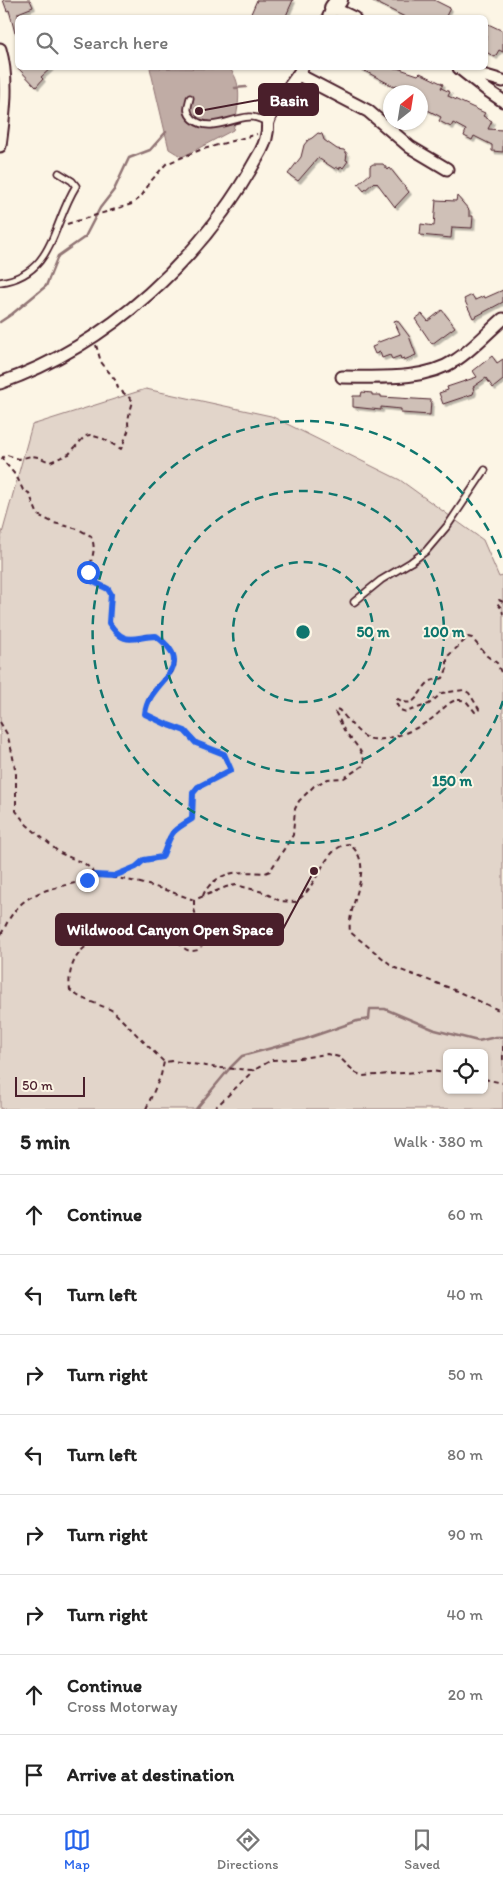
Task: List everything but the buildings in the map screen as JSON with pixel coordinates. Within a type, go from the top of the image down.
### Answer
[{"type":"street","points":[[334,6],[349,15]]},
{"type":"street","points":[[0,49],[4,61],[4,109],[0,146]]},
{"type":"street","points":[[461,70],[503,101]]},
{"type":"street","points":[[465,70],[503,81]]},
{"type":"street","points":[[0,383],[18,377],[76,347],[91,337],[148,294],[196,246],[228,204],[257,159],[264,145],[268,122],[280,99],[300,71],[368,111],[410,147],[447,168]]},
{"type":"street","points":[[342,377],[400,376],[434,371],[456,360],[503,319]]},
{"type":"lane","points":[[190,98],[189,115],[195,121],[204,125],[215,125],[251,116],[268,122]]},
{"type":"lane","points":[[0,282],[22,276],[42,260],[69,197],[76,186],[72,181],[59,173]]},
{"type":"lane","points":[[354,602],[381,580],[426,551],[448,524],[485,470]]},
{"type":"path","points":[[57,226],[132,204],[141,197],[151,181],[166,164],[200,150],[256,135],[268,122]]},
{"type":"path","points":[[91,337],[95,342],[101,362],[116,381],[118,388],[133,401],[127,425],[129,429],[123,446],[121,448],[104,439],[90,435],[85,436],[69,454],[50,462],[32,456],[19,459],[7,455],[2,460],[17,477],[22,490],[29,493],[38,515],[54,523],[78,528],[92,536],[95,546],[88,572],[90,580],[108,589],[111,594],[109,623],[114,631],[123,638],[131,640],[156,636],[173,652],[175,665],[154,692],[145,708],[145,714],[185,731],[196,743],[224,754],[231,770],[198,787],[193,793],[192,819],[174,829],[170,834],[162,857],[144,860],[136,867],[114,876]]},
{"type":"path","points":[[503,602],[499,600],[497,603],[502,609],[503,614]]},
{"type":"path","points":[[203,896],[203,893],[214,880],[229,872],[265,873],[270,871],[292,835],[295,809],[299,801],[314,786],[328,779],[344,778],[364,766],[365,762],[362,754],[343,729],[335,712],[336,709],[340,710],[362,734],[373,740],[413,731],[434,718],[448,704],[458,699],[466,700],[475,712],[478,712],[479,709],[474,699],[464,690],[442,693],[429,704],[406,712],[400,710],[395,701],[398,699],[405,703],[410,703],[429,682],[443,678],[447,669],[447,657],[468,637],[474,640],[487,656],[497,663],[503,676]]},
{"type":"path","points":[[0,722],[7,734],[16,774],[16,811],[27,826],[60,853],[85,864],[94,875]]},
{"type":"path","points":[[0,936],[13,912],[37,893],[87,880],[94,875],[114,876],[176,892],[194,900],[236,885],[255,890],[280,901],[296,902],[309,890],[333,851],[340,845],[349,844],[356,849],[362,873],[349,922],[350,932],[395,968],[450,988],[503,1012]]},
{"type":"path","points":[[164,1062],[113,1011],[79,998],[70,990],[68,981],[70,968],[79,952],[86,945],[108,936],[141,934],[160,927],[169,929],[185,950],[198,950],[204,943],[194,909],[194,900]]},
{"type":"path","points":[[503,1046],[503,1063]]},
{"type":"path","points":[[214,1109],[254,1070],[272,1060],[327,1054],[339,1057],[363,1076],[430,1071],[443,1073]]},
{"type":"path","points":[[164,1062],[173,1061],[219,1068],[254,1070]]},
{"type":"path","points":[[146,1109],[164,1062]]},
{"type":"path","points":[[488,1080],[503,1082]]},
{"type":"shaded area","points":[[150,70],[231,70],[237,82],[239,98],[233,130],[182,157],[169,149]]},
{"type":"shaded area","points":[[146,389],[271,416],[400,480],[483,540],[499,577],[503,576],[503,1109],[0,1109],[0,541],[32,425]]},
{"type":"waterway","points":[[235,88],[246,87]]},
{"type":"waterway","points":[[0,322],[46,286],[58,256],[85,237],[100,208],[114,190],[129,158],[150,150],[166,132]]},
{"type":"waterway","points":[[196,1109],[242,1056],[369,1019],[370,1009],[385,1009],[435,1030],[478,1041],[503,1037]]},
{"type":"place","name":"Basin","points":[[199,111]]},
{"type":"place","name":"Wildwood Canyon Open Space","points":[[314,871]]},
{"type":"route","points":[[87,880],[94,875],[114,876],[136,867],[144,860],[148,861],[162,857],[170,834],[174,829],[192,819],[193,793],[204,782],[220,777],[231,770],[224,754],[196,743],[185,731],[150,718],[145,714],[145,708],[157,686],[166,679],[175,665],[173,652],[156,636],[146,636],[131,640],[118,635],[109,623],[112,603],[111,594],[108,589],[90,580],[88,572]]}]
